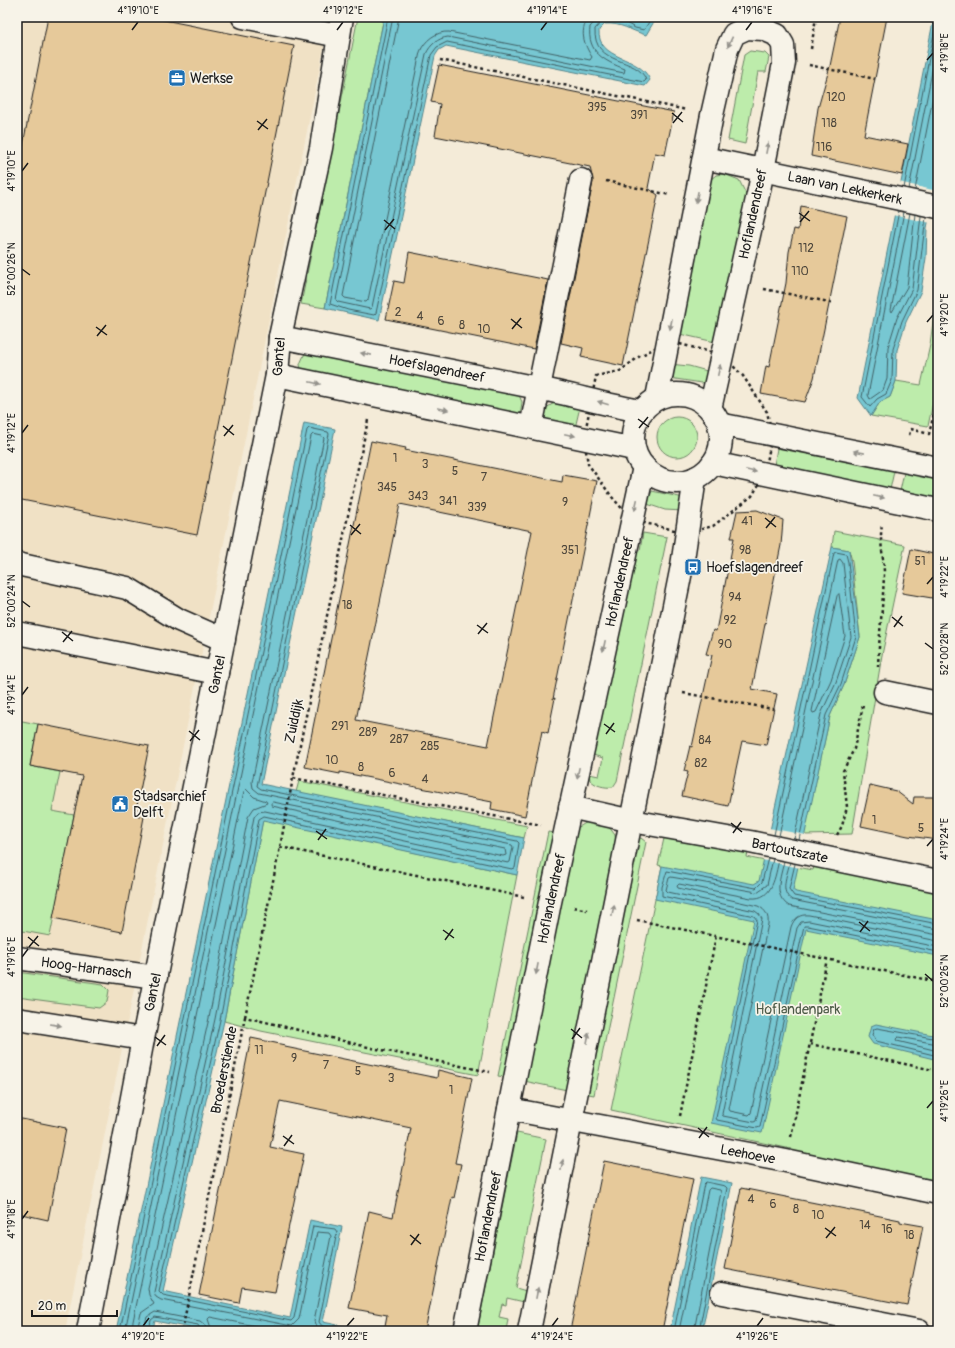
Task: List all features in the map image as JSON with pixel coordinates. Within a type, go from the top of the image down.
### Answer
[{"type":"street","points":[[243,17],[341,26]]},
{"type":"street","name":"Hoflandendreef","points":[[649,404],[668,342],[712,115],[727,49],[734,34],[764,23],[777,35],[783,45],[784,63],[722,355],[715,416]]},
{"type":"street","name":"Gantel","points":[[88,1331],[143,1039],[277,375],[280,337],[321,148],[341,26]]},
{"type":"street","name":"Laan van Lekkerkerk","points":[[704,158],[938,207]]},
{"type":"street","points":[[531,427],[581,180]]},
{"type":"street","name":"Hoefslagendreef","points":[[280,337],[539,388],[605,404],[649,404]]},
{"type":"street","points":[[277,375],[584,438],[639,458]]},
{"type":"street","points":[[715,416],[721,444],[713,463],[695,478],[673,482],[652,474],[639,458],[633,429],[649,404],[676,393],[695,397],[715,416],[772,434],[938,468]]},
{"type":"street","name":"Hoflandendreef","points":[[465,1331],[550,902],[632,520],[639,458]]},
{"type":"street","points":[[713,463],[938,510]]},
{"type":"street","points":[[529,1331],[632,821],[687,533],[695,478]]},
{"type":"street","points":[[17,564],[126,588],[179,620],[224,640]]},
{"type":"street","points":[[17,633],[217,673]]},
{"type":"street","points":[[885,692],[938,703]]},
{"type":"street","name":"Bartoutszate","points":[[570,807],[632,821],[750,842],[938,881]]},
{"type":"street","name":"Hoog-Harnasch","points":[[17,958],[156,977]]},
{"type":"street","points":[[17,1019],[143,1039]]},
{"type":"street","name":"Leehoeve","points":[[509,1109],[786,1161],[938,1193]]},
{"type":"street","points":[[722,1293],[919,1331]]},
{"type":"path","points":[[440,60],[712,115]]},
{"type":"path","points":[[808,65],[875,79]]},
{"type":"path","points":[[581,180],[582,175],[672,195]]},
{"type":"path","points":[[761,288],[834,303]]},
{"type":"path","points":[[668,342],[722,355],[744,376],[767,412],[772,434],[765,474],[752,496],[714,526],[687,533],[632,520],[588,464],[584,438],[596,376],[620,371],[640,356],[668,342]]},
{"type":"path","name":"Zuiddijk","points":[[245,1017],[280,847],[292,778],[368,419]]},
{"type":"path","points":[[878,672],[884,556],[880,535],[883,522]]},
{"type":"path","points":[[679,692],[773,709]]},
{"type":"path","points":[[821,857],[842,826],[847,807],[843,771],[854,749],[864,698]]},
{"type":"path","points":[[292,778],[542,826]]},
{"type":"path","points":[[280,847],[938,982]]},
{"type":"path","points":[[675,1141],[716,936]]},
{"type":"path","points":[[786,1161],[827,959]]},
{"type":"path","name":"Broederstiende","points":[[182,1331],[245,1017],[372,1048],[494,1073]]},
{"type":"path","points":[[810,1044],[938,1071]]},
{"type":"shaded area","points":[[17,17],[330,17],[65,1331],[17,1331]]},
{"type":"green space","points":[[358,17],[384,17],[325,308],[301,304]]},
{"type":"green space","points":[[750,51],[765,53],[769,57],[766,72],[758,72],[745,144],[728,140],[744,55]]},
{"type":"green space","points":[[724,174],[739,180],[747,196],[725,307],[717,325],[715,342],[675,333],[710,180],[716,175]]},
{"type":"green space","points":[[934,313],[938,313],[938,379],[928,426],[871,416],[880,402],[890,397],[896,381],[921,385],[930,345]]},
{"type":"green space","points":[[305,353],[518,393],[522,402],[520,417],[301,371],[300,364]]},
{"type":"green space","points":[[669,364],[689,366],[707,371],[705,382],[702,383],[669,378]]},
{"type":"green space","points":[[556,402],[580,407],[575,428],[544,421],[546,408]]},
{"type":"green space","points":[[677,417],[691,423],[697,437],[691,451],[677,457],[663,451],[657,437],[663,423]]},
{"type":"green space","points":[[778,443],[895,467],[889,494],[774,465]]},
{"type":"green space","points":[[905,468],[938,475],[938,503],[899,496]]},
{"type":"green space","points":[[652,491],[684,498],[683,511],[665,510],[647,504]]},
{"type":"green space","points":[[834,531],[905,545],[882,655],[852,834],[804,835],[830,716],[844,685],[860,637],[852,561],[849,550],[832,547]]},
{"type":"green space","points":[[643,533],[667,537],[617,781],[613,787],[604,787],[592,782],[589,774],[599,776],[603,758],[593,755],[633,555],[640,550]]},
{"type":"green space","points":[[17,720],[38,724],[30,766],[60,772],[52,811],[74,815],[50,936],[17,930]]},
{"type":"green space","points":[[299,781],[527,826],[524,838],[296,792]]},
{"type":"green space","points":[[263,819],[517,875],[478,1075],[261,1031],[224,1021]]},
{"type":"green space","points":[[589,821],[606,823],[615,835],[616,844],[567,1090],[524,1081],[573,836],[577,828]]},
{"type":"green space","points":[[548,832],[559,834],[510,1078],[498,1076]]},
{"type":"green space","name":"Hoflandenpark","points":[[665,834],[748,851],[747,857],[755,859],[813,870],[815,864],[938,889],[938,1182],[791,1152],[791,1149],[611,1110],[662,866],[658,865]]},
{"type":"green space","points":[[641,838],[646,842],[594,1095],[583,1093],[638,839]]},
{"type":"green space","points":[[17,972],[103,984],[109,990],[107,1002],[99,1008],[17,997]]},
{"type":"green space","points":[[517,1133],[546,1139],[516,1288],[526,1291],[524,1302],[507,1298],[506,1305],[502,1304],[499,1317],[508,1319],[506,1331],[477,1331]]},
{"type":"water","points":[[384,17],[659,17],[655,20],[646,35],[611,24],[605,24],[599,30],[600,40],[605,47],[612,53],[638,66],[645,72],[650,80],[645,86],[446,46],[439,50],[435,56],[379,320],[325,308]]},
{"type":"water","points":[[934,17],[938,17],[938,173],[927,228],[926,258],[921,291],[906,322],[897,350],[896,381],[890,397],[880,402],[871,416],[858,398]]},
{"type":"water","points":[[304,423],[335,429],[261,784],[524,838],[517,875],[263,820],[224,1021],[163,1291],[290,1318],[310,1220],[342,1227],[323,1322],[367,1331],[206,1331],[155,1321],[152,1331],[116,1331]]},
{"type":"water","points":[[832,547],[849,550],[860,637],[844,685],[830,716],[793,890],[796,892],[938,920],[938,956],[806,929],[762,1133],[711,1123],[754,920],[655,899],[662,866],[754,884],[759,881]]},
{"type":"water","points":[[876,1024],[938,1036],[938,1060],[873,1044],[868,1037],[871,1026]]},
{"type":"water","points":[[701,1177],[732,1183],[702,1331],[670,1331]]},
{"type":"pier","points":[[899,182],[937,191],[931,223],[892,215]]},
{"type":"pier","points":[[769,828],[806,835],[800,868],[762,860]]},
{"type":"building","points":[[48,17],[149,17],[294,46],[197,535],[17,499],[17,175]]},
{"type":"building","points":[[840,17],[887,17],[864,135],[908,144],[902,175],[811,156],[818,108],[830,66]]},
{"type":"building","points":[[439,65],[674,112],[665,155],[655,153],[648,188],[658,195],[623,366],[581,357],[583,348],[561,343],[593,182],[590,167],[435,136],[440,104],[431,102]]},
{"type":"building","points":[[801,206],[847,216],[814,378],[805,402],[761,394],[766,366],[769,367],[786,283],[789,252],[794,229],[798,230]]},
{"type":"building","points":[[409,252],[548,280],[534,349],[386,319],[394,281],[404,283]]},
{"type":"building","points":[[371,441],[406,448],[405,450],[562,482],[563,475],[597,481],[553,699],[555,698],[548,733],[542,731],[525,816],[491,809],[492,802],[340,772],[340,774],[305,767]],"holes":[[[400,504],[532,531],[488,746],[356,720]]]},
{"type":"building","points":[[757,510],[783,520],[781,545],[752,689],[777,694],[766,745],[742,741],[728,806],[682,796],[688,772],[684,771],[690,746],[692,747],[712,655],[706,654],[713,630],[716,631],[734,538],[731,538],[737,511]]},
{"type":"building","points":[[911,549],[938,555],[938,599],[902,593]]},
{"type":"building","points":[[38,724],[149,746],[135,815],[144,817],[122,932],[53,918],[82,776],[30,766]]},
{"type":"building","points":[[870,785],[896,791],[913,804],[914,797],[938,797],[938,840],[908,836],[861,826]]},
{"type":"building","points":[[251,1038],[285,1045],[285,1047],[437,1078],[438,1070],[472,1078],[455,1163],[461,1164],[454,1198],[452,1197],[425,1331],[384,1331],[387,1315],[349,1308],[369,1211],[393,1217],[411,1128],[280,1101],[270,1147],[304,1154],[275,1292],[242,1287],[239,1303],[199,1295]]},
{"type":"building","points":[[17,1118],[66,1128],[48,1220],[17,1213]]},
{"type":"building","points":[[604,1161],[693,1179],[662,1331],[570,1331]]},
{"type":"building","points":[[741,1188],[923,1226],[907,1305],[725,1269]]},
{"type":"place","name":"Werkse","points":[[177,78]]},
{"type":"place","name":"Hoefslagendreef","points":[[693,567]]},
{"type":"place","name":"Stadsarchief Delft","points":[[120,804]]}]
